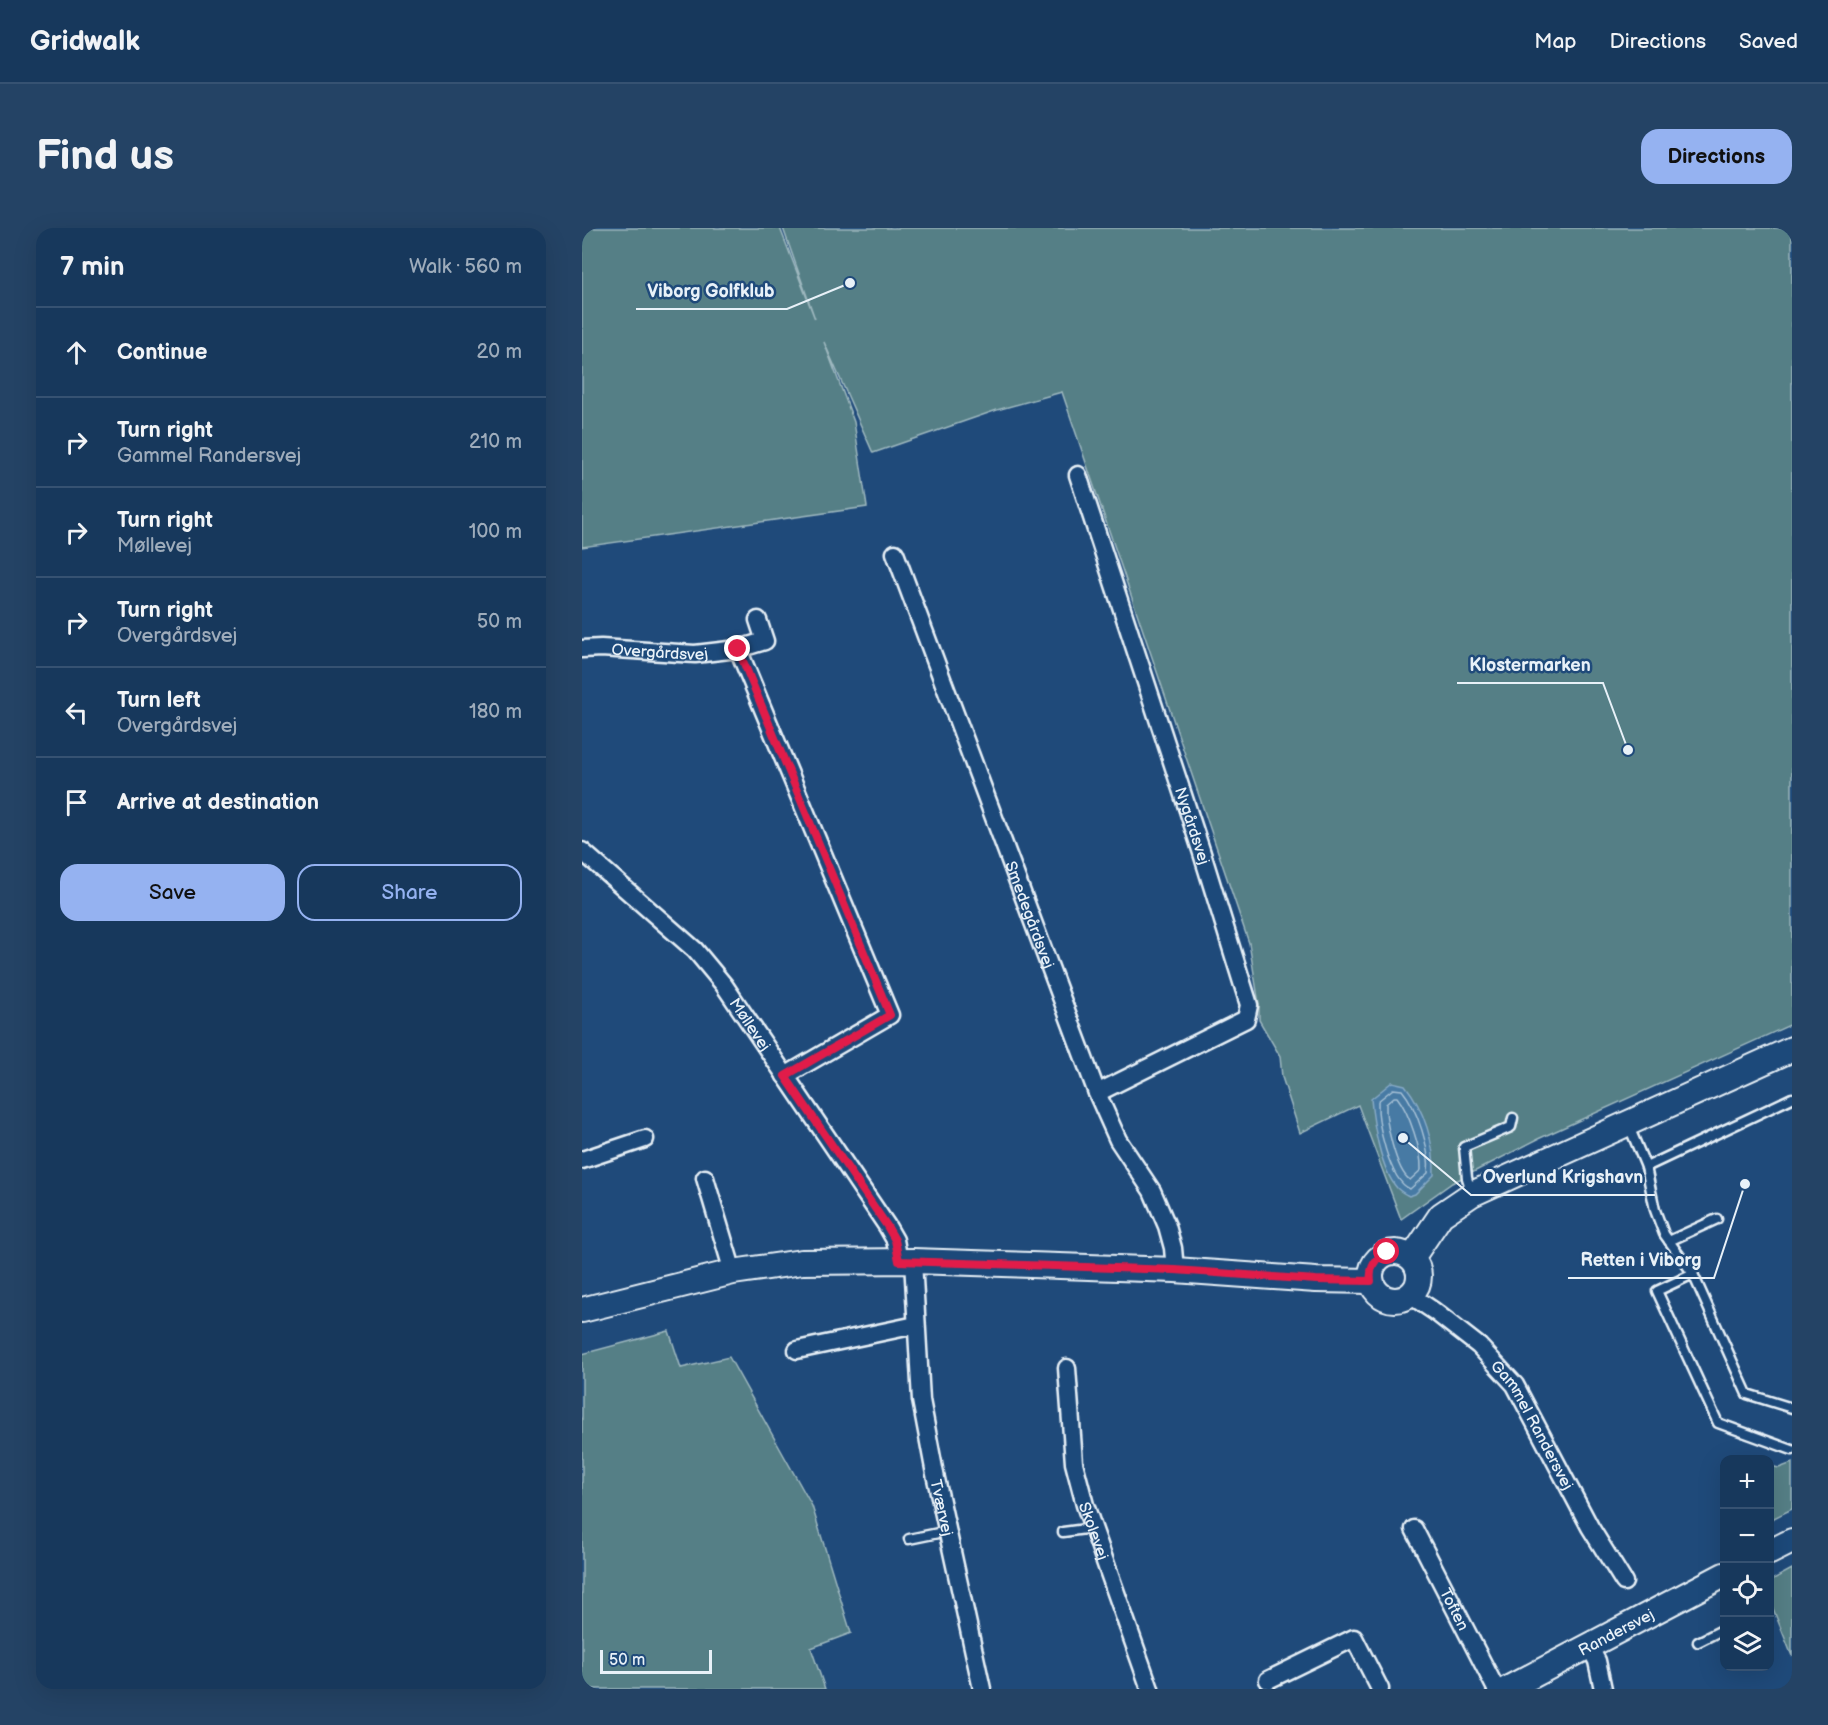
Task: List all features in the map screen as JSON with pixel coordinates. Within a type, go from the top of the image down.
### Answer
[{"type":"street","name":"Nygårdsvej","points":[[1078,475],[1201,850],[1249,1005],[1246,1019],[1097,1093]]},
{"type":"street","name":"Smedegårdsvej","points":[[895,553],[1097,1093],[1118,1140],[1152,1191],[1167,1226],[1173,1248],[1175,1270]]},
{"type":"street","name":"Overgårdsvej","points":[[582,649],[601,648],[695,654],[738,649],[765,641],[758,620]]},
{"type":"street","points":[[738,649],[890,1015],[785,1076]]},
{"type":"street","name":"Møllevej","points":[[582,851],[695,950],[724,985],[887,1226],[906,1261]]},
{"type":"street","points":[[1412,1258],[1441,1215],[1472,1194],[1792,1049]]},
{"type":"street","points":[[582,1160],[645,1139]]},
{"type":"street","points":[[705,1178],[734,1272]]},
{"type":"street","points":[[1398,1251],[1412,1258],[1419,1274],[1417,1285],[1410,1295],[1392,1300],[1376,1291],[1370,1274],[1372,1266],[1380,1256],[1387,1252],[1398,1251]]},
{"type":"street","points":[[582,1310],[734,1272],[802,1262],[906,1261],[1175,1270],[1316,1280],[1371,1281]]},
{"type":"street","name":"Tværvej","points":[[906,1261],[916,1324],[921,1400],[982,1689]]},
{"type":"street","name":"Gammel Randersvej","points":[[1410,1295],[1479,1346],[1515,1384],[1590,1527],[1624,1582]]},
{"type":"street","points":[[797,1350],[916,1324]]},
{"type":"street","name":"Skolevej","points":[[1067,1368],[1074,1463],[1093,1528],[1150,1689]]},
{"type":"street","name":"Toften","points":[[1414,1529],[1496,1689]]},
{"type":"street","points":[[1774,1550],[1792,1541]]},
{"type":"street","name":"Randersvej","points":[[1507,1689],[1720,1578]]},
{"type":"street","points":[[1268,1680],[1354,1638],[1380,1689]]},
{"type":"street","points":[[1589,1646],[1597,1661],[1603,1689]]},
{"type":"lane","points":[[1646,1167],[1792,1098]]},
{"type":"lane","points":[[1472,1194],[1467,1178],[1464,1147],[1511,1127],[1513,1118]]},
{"type":"lane","points":[[1628,1124],[1646,1167],[1654,1210],[1664,1234],[1694,1274],[1747,1394],[1792,1408]]},
{"type":"lane","points":[[1669,1241],[1717,1219]]},
{"type":"lane","points":[[1694,1274],[1657,1291],[1718,1423],[1792,1450]]},
{"type":"lane","points":[[1063,1532],[1093,1528]]},
{"type":"lane","points":[[909,1539],[948,1531]]},
{"type":"lane","points":[[1698,1642],[1720,1631]]},
{"type":"green space","points":[[582,228],[780,228],[815,319],[783,228],[1792,228],[1792,1024],[1538,1139],[1452,1183],[1401,1219],[1358,1105],[1300,1133],[1282,1077],[1280,1056],[1259,1020],[1259,1004],[1249,943],[1062,392],[997,410],[873,453],[824,342],[854,422],[867,507],[582,547]]},
{"type":"green space","points":[[669,1331],[681,1368],[729,1357],[812,1506],[851,1633],[811,1648],[825,1689],[582,1689],[582,1354]]},
{"type":"green space","points":[[1792,1463],[1792,1509],[1774,1518],[1774,1467],[1779,1468]]},
{"type":"green space","points":[[1792,1569],[1792,1656],[1774,1611],[1774,1579]]},
{"type":"water","points":[[1392,1082],[1405,1085],[1412,1094],[1423,1116],[1433,1151],[1434,1175],[1415,1194],[1409,1196],[1397,1188],[1386,1170],[1374,1120],[1371,1099]]},
{"type":"place","name":"Viborg Golfklub","points":[[850,283]]},
{"type":"place","name":"Klostermarken","points":[[1628,750]]},
{"type":"place","name":"Overlund Krigshavn","points":[[1403,1138]]},
{"type":"place","name":"Retten i Viborg","points":[[1745,1184]]},
{"type":"route","points":[[738,649],[890,1015],[785,1076],[887,1226],[895,1240],[899,1261],[1175,1270],[1316,1280],[1371,1281],[1372,1266],[1380,1256],[1387,1252]]}]
